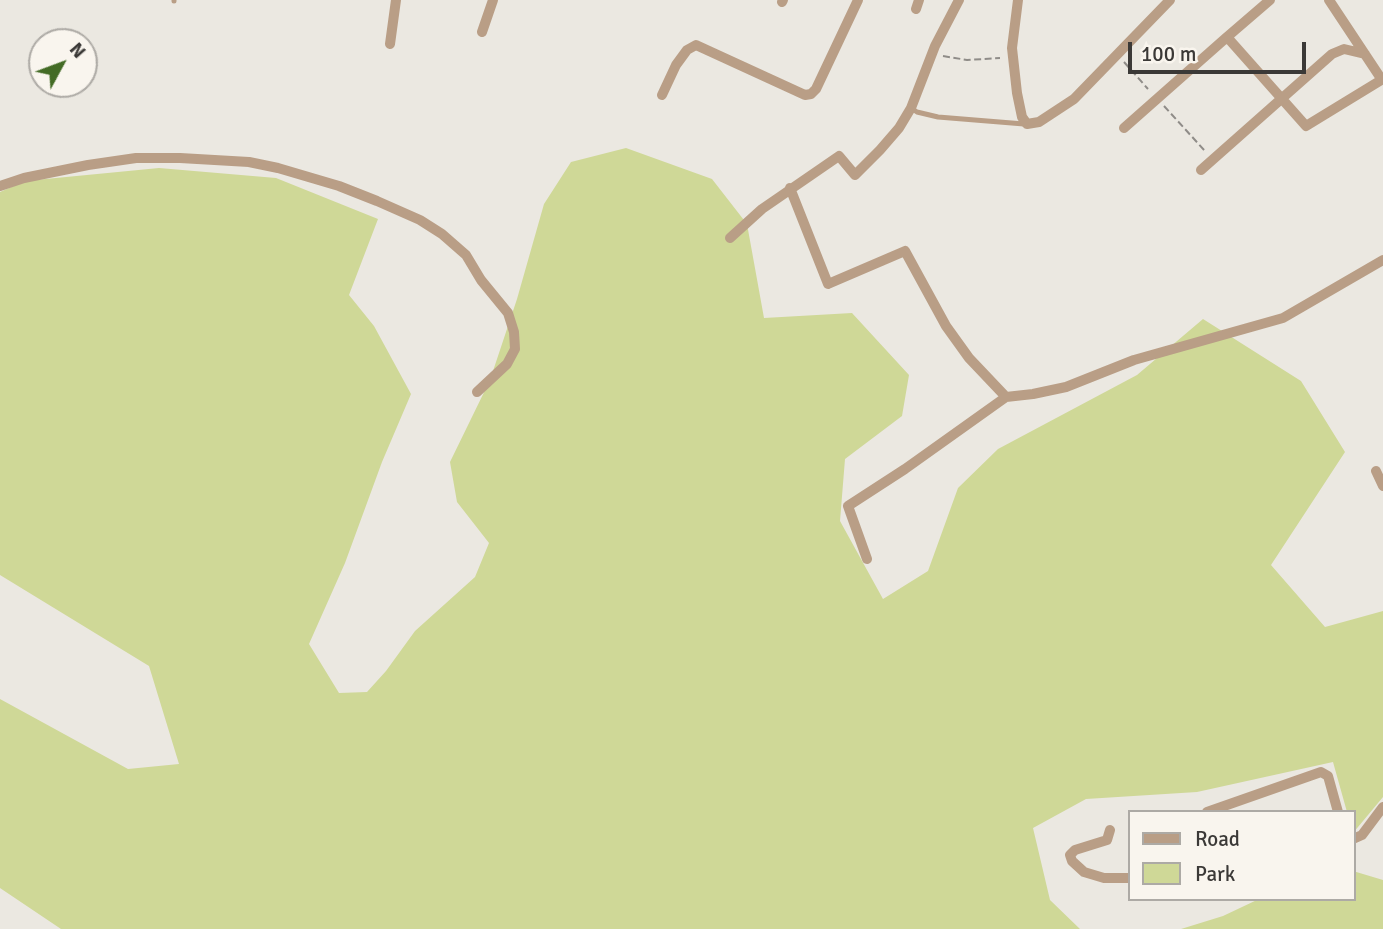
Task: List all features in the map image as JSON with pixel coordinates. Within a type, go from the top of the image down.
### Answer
[{"type":"street","points":[[390,44],[396,0]]},
{"type":"street","points":[[482,32],[493,0]]},
{"type":"street","points":[[662,95],[676,65],[687,50],[696,46],[805,95],[811,94],[816,89],[858,0]]},
{"type":"street","points":[[730,238],[745,222],[790,188],[839,156],[855,175],[899,128],[911,108],[932,55],[959,0]]},
{"type":"street","points":[[1018,0],[1013,57],[1022,117],[1027,124],[1039,122],[1074,99],[1170,0]]},
{"type":"street","points":[[1124,128],[1270,0]]},
{"type":"street","points":[[1227,37],[1306,126],[1382,79],[1329,0]]},
{"type":"street","points":[[1201,170],[1332,54],[1344,49],[1365,54]]},
{"type":"street","points":[[0,186],[24,178],[88,165],[136,158],[180,158],[248,162],[278,168],[339,186],[377,201],[420,220],[442,234],[466,255],[481,280],[508,313],[514,332],[515,349],[507,364],[477,392]]},
{"type":"street","points":[[790,188],[828,284],[905,251],[946,326],[969,358],[1006,397]]},
{"type":"street","points":[[867,559],[848,506],[1006,397],[1066,387],[1134,360],[1283,318],[1383,260]]},
{"type":"street","points":[[1376,471],[1383,486]]},
{"type":"street","points":[[1213,810],[1321,772],[1328,776],[1337,810]]},
{"type":"street","points":[[1355,838],[1362,835],[1383,807]]},
{"type":"street","points":[[1110,830],[1107,841],[1075,850],[1070,855],[1072,862],[1084,872],[1104,878],[1128,878]]},
{"type":"lane","points":[[911,108],[938,117],[1027,124]]},
{"type":"path","points":[[932,55],[967,60],[1013,57]]},
{"type":"green space","points":[[626,148],[712,179],[747,224],[764,318],[852,313],[909,375],[902,416],[845,459],[840,521],[883,599],[928,571],[958,488],[998,449],[1137,375],[1203,319],[1301,381],[1345,452],[1271,565],[1325,627],[1383,611],[1383,797],[1355,831],[1355,810],[1346,810],[1333,762],[1197,792],[1086,799],[1033,828],[1050,900],[1080,929],[61,929],[0,888],[0,699],[128,769],[179,764],[149,666],[0,575],[0,192],[25,181],[159,168],[276,178],[378,219],[349,295],[374,326],[411,394],[382,462],[345,563],[309,644],[339,693],[367,692],[415,631],[475,577],[489,543],[457,502],[450,462],[490,380],[544,204],[571,162]]},
{"type":"green space","points":[[1355,872],[1383,880],[1383,929],[1181,929],[1223,916],[1255,901],[1355,901]]}]
